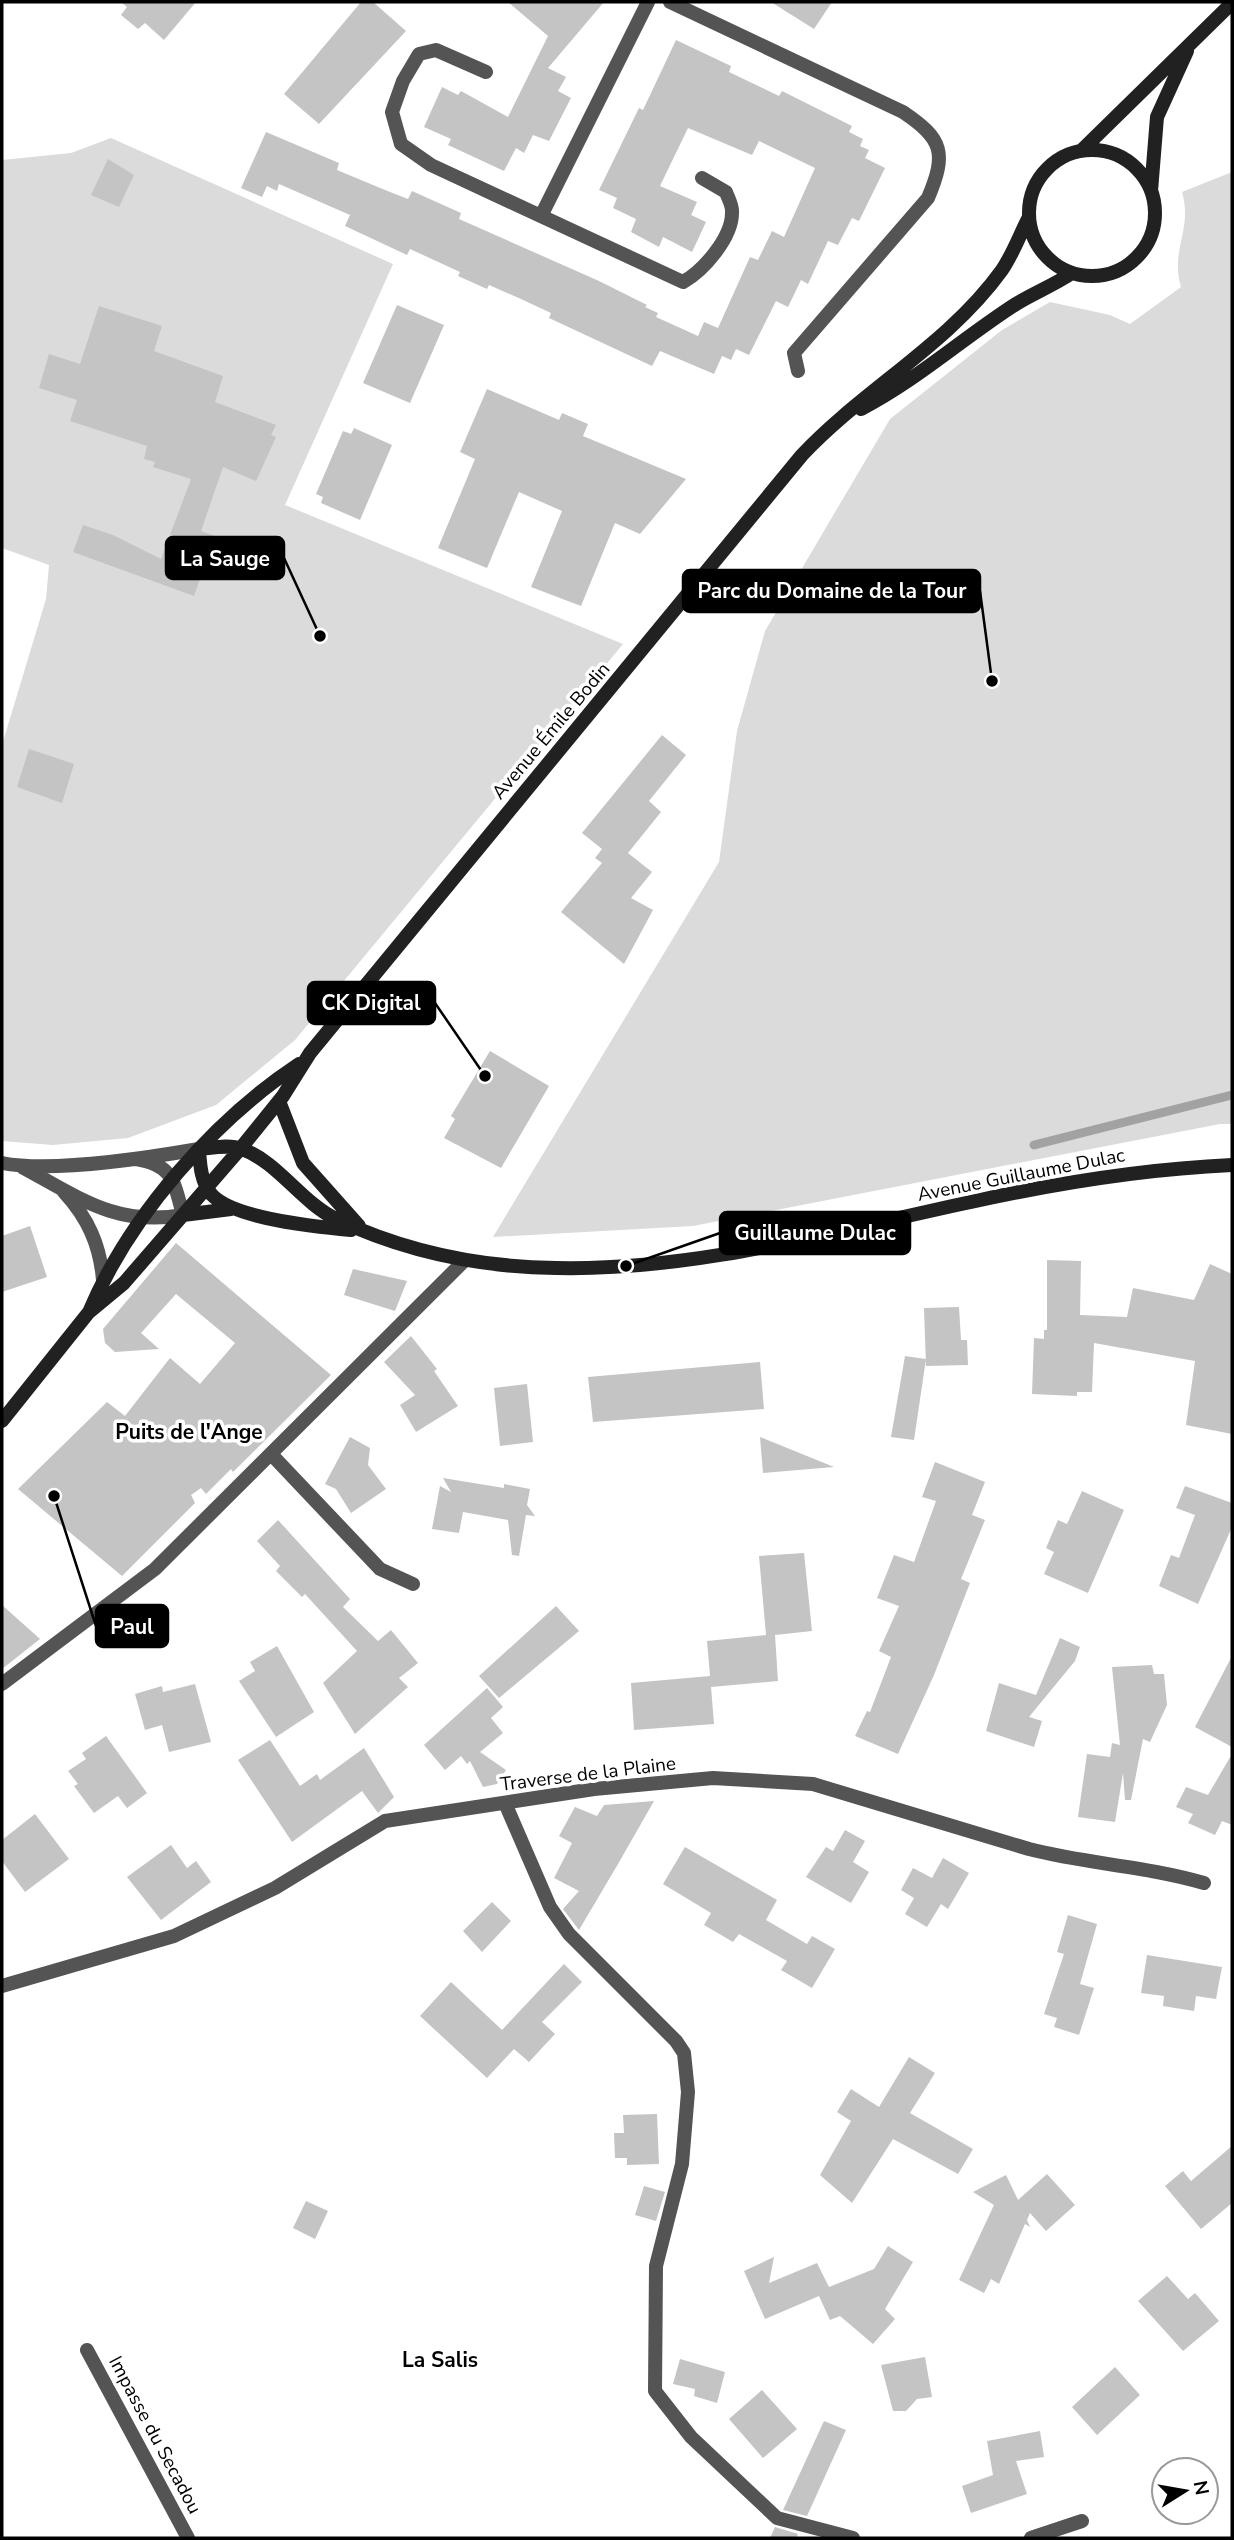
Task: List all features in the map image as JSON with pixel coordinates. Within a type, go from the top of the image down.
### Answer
[{"type":"main road","points":[[1190,44],[1157,117],[1151,191],[1155,212],[1151,236],[1138,256],[1119,270],[1096,276],[1072,273],[1047,257],[1031,232],[1029,217],[1032,190],[1054,162],[1082,150],[1190,44],[1232,3]]},
{"type":"main road","points":[[1082,150],[1104,150],[1125,158],[1140,172],[1151,191]]},
{"type":"main road","name":"Avenue Émile Bodin","points":[[89,1312],[124,1283],[241,1148],[279,1101],[303,1061],[829,426],[925,351],[974,304],[1003,268],[1029,217]]},
{"type":"main road","name":"Avenue Émile Bodin","points":[[829,426],[899,390],[1019,302],[1046,290],[1072,273]]},
{"type":"main road","name":"Avenue Émile Bodin","points":[[89,1312],[103,1280],[173,1179],[199,1149],[270,1083],[303,1061]]},
{"type":"main road","points":[[279,1101],[303,1163],[365,1232]]},
{"type":"main road","points":[[206,1187],[199,1149],[241,1148]]},
{"type":"main road","name":"Avenue Guillaume Dulac","points":[[241,1148],[259,1157],[303,1198],[333,1217],[365,1232],[463,1262],[556,1268],[692,1260],[1095,1177],[1180,1167],[1232,1165]]},
{"type":"main road","name":"Avenue Guillaume Dulac","points":[[206,1187],[220,1202],[236,1209],[302,1226],[365,1232]]},
{"type":"main road","name":"Avenue Guillaume Dulac","points":[[183,1215],[215,1209],[236,1209]]},
{"type":"main road","points":[[2,1420],[89,1312]]},
{"type":"street","points":[[542,214],[648,2]]},
{"type":"street","points":[[670,2],[903,112],[927,128],[940,148],[939,173],[928,198],[794,353],[798,372]]},
{"type":"street","points":[[486,72],[436,50],[419,54],[403,81],[392,112],[401,144],[431,165],[542,214],[683,282],[697,274],[728,232],[733,211],[726,191],[702,178]]},
{"type":"street","points":[[2,1163],[22,1167],[136,1159],[199,1149]]},
{"type":"street","points":[[22,1167],[113,1213],[144,1219],[183,1215],[173,1179],[158,1164],[136,1159]]},
{"type":"street","points":[[58,1186],[76,1205],[89,1226],[98,1248],[103,1280]]},
{"type":"street","points":[[2,1684],[155,1569],[463,1262]]},
{"type":"street","points":[[271,1454],[380,1569],[414,1584]]},
{"type":"street","name":"Traverse de la Plaine","points":[[2,1986],[174,1936],[275,1888],[385,1821],[594,1789],[713,1778],[813,1784],[976,1836],[1059,1857],[1165,1872],[1204,1883]]},
{"type":"street","points":[[505,1803],[556,1916],[569,1934],[676,2041],[684,2053],[688,2092],[682,2164],[656,2266],[654,2391],[691,2437],[777,2518],[853,2538]]},
{"type":"street","name":"Impasse du Secadou","points":[[87,2350],[188,2538]]},
{"type":"street","points":[[1031,2538],[1082,2521]]},
{"type":"shaded area","points":[[111,138],[393,264],[285,505],[623,644],[295,1040],[216,1105],[128,1138],[53,1145],[2,1141],[2,745],[46,599],[49,565],[2,548],[2,160],[71,153]]},
{"type":"shaded area","points":[[1232,172],[1232,1124],[1220,1124],[693,1226],[493,1237],[719,862],[737,731],[765,631],[890,419],[1002,330],[1050,302],[1110,315],[1130,324],[1181,287],[1178,261],[1185,218],[1182,192]]},
{"type":"building","points":[[121,2],[196,2],[164,40],[145,23],[138,29],[121,15],[127,7]]},
{"type":"building","points":[[361,2],[373,2],[406,31],[319,124],[284,94]]},
{"type":"building","points":[[508,2],[604,2],[548,68],[566,77],[558,91],[571,98],[549,141],[533,135],[524,153],[516,148],[504,171],[448,145],[451,139],[424,127],[442,87],[458,95],[461,91],[508,117],[548,36]]},
{"type":"building","points":[[771,2],[832,2],[814,29]]},
{"type":"building","points":[[676,40],[731,66],[729,72],[779,96],[782,91],[852,126],[849,132],[863,139],[860,146],[869,150],[865,158],[885,168],[859,221],[852,218],[838,245],[828,241],[808,284],[801,280],[788,307],[776,301],[749,355],[736,349],[731,360],[722,356],[714,374],[660,351],[652,366],[549,318],[551,313],[521,299],[489,285],[487,289],[458,276],[460,272],[410,249],[407,255],[345,226],[350,215],[279,184],[277,191],[267,186],[262,197],[241,188],[266,132],[339,163],[337,170],[385,190],[408,199],[412,191],[461,213],[459,219],[599,281],[647,305],[645,307],[658,313],[656,317],[698,336],[704,322],[718,328],[750,257],[758,260],[772,231],[784,237],[815,168],[759,141],[752,155],[688,128],[660,186],[697,202],[691,215],[706,222],[692,252],[663,237],[659,247],[631,232],[636,219],[613,208],[617,198],[599,190],[639,108],[643,110]]},
{"type":"building","points":[[108,159],[134,175],[119,207],[91,195]]},
{"type":"building","points":[[397,305],[444,325],[410,403],[363,383]]},
{"type":"building","points":[[99,306],[162,326],[154,351],[223,376],[215,402],[276,425],[271,435],[276,437],[256,481],[223,467],[201,531],[215,536],[194,596],[73,552],[83,525],[113,535],[161,559],[191,479],[153,467],[155,462],[144,459],[147,446],[70,421],[77,400],[39,388],[49,354],[80,364]]},
{"type":"building","points":[[487,389],[559,420],[562,413],[588,424],[583,436],[686,479],[640,534],[615,523],[581,606],[531,587],[562,511],[519,492],[487,568],[438,548],[475,459],[460,452]]},
{"type":"building","points":[[354,428],[392,445],[360,520],[321,503],[323,497],[316,494],[343,431],[351,434]]},
{"type":"building","points":[[662,735],[686,755],[649,801],[661,812],[628,853],[652,872],[631,898],[653,910],[624,964],[561,912],[602,863],[595,858],[602,849],[582,833]]},
{"type":"building","points":[[29,749],[74,764],[62,803],[17,787]]},
{"type":"building","points":[[490,1051],[549,1086],[501,1168],[444,1138],[455,1119],[451,1116]]},
{"type":"building","points":[[30,1226],[47,1277],[2,1292],[2,1236]]},
{"type":"building","points":[[176,1243],[331,1375],[233,1472],[231,1469],[206,1494],[201,1488],[191,1495],[195,1503],[122,1576],[18,1489],[107,1402],[125,1416],[170,1358],[200,1384],[235,1343],[176,1294],[141,1333],[159,1349],[115,1352],[105,1343],[103,1329]]},
{"type":"building","points":[[1047,1260],[1081,1261],[1080,1315],[1127,1317],[1133,1288],[1194,1300],[1210,1264],[1232,1274],[1232,1434],[1186,1425],[1195,1361],[1094,1343],[1092,1392],[1077,1392],[1077,1396],[1032,1394],[1034,1338],[1044,1339],[1044,1330],[1047,1330]]},
{"type":"building","points":[[353,1269],[407,1281],[395,1311],[344,1295]]},
{"type":"building","points":[[959,1307],[961,1340],[967,1340],[968,1365],[926,1366],[924,1308]]},
{"type":"building","points":[[411,1336],[437,1369],[434,1371],[458,1406],[416,1432],[400,1405],[415,1395],[384,1362]]},
{"type":"building","points":[[905,1356],[926,1359],[914,1440],[891,1437]]},
{"type":"building","points":[[760,1362],[764,1409],[593,1422],[588,1377]]},
{"type":"building","points":[[527,1384],[533,1442],[500,1446],[494,1388]]},
{"type":"building","points":[[350,1437],[370,1448],[368,1465],[386,1489],[351,1513],[336,1489],[325,1484]]},
{"type":"building","points":[[760,1437],[834,1467],[763,1473]]},
{"type":"building","points":[[935,1462],[985,1482],[972,1515],[985,1520],[961,1579],[970,1583],[934,1675],[898,1754],[855,1736],[867,1711],[870,1712],[891,1657],[879,1651],[899,1606],[877,1598],[894,1555],[914,1562],[936,1501],[922,1497]]},
{"type":"building","points":[[443,1478],[504,1488],[504,1484],[530,1489],[527,1505],[535,1516],[526,1515],[519,1556],[512,1555],[508,1520],[463,1512],[459,1533],[432,1529],[440,1486],[451,1492]]},
{"type":"building","points":[[1185,1486],[1232,1503],[1232,1527],[1198,1604],[1159,1586],[1171,1555],[1179,1558],[1195,1515],[1176,1508]]},
{"type":"building","points":[[1082,1491],[1124,1510],[1088,1593],[1044,1574],[1054,1552],[1046,1548],[1058,1520],[1067,1524]]},
{"type":"building","points":[[278,1520],[350,1599],[343,1607],[378,1641],[391,1630],[418,1663],[399,1678],[408,1687],[355,1734],[323,1683],[357,1651],[305,1594],[302,1597],[276,1571],[280,1566],[257,1541]]},
{"type":"building","points":[[804,1553],[812,1631],[775,1635],[778,1681],[711,1687],[714,1724],[634,1730],[631,1683],[710,1676],[707,1641],[766,1635],[759,1556]]},
{"type":"building","points":[[2,1605],[40,1639],[2,1669]]},
{"type":"building","points":[[556,1606],[579,1631],[499,1698],[479,1676]]},
{"type":"building","points":[[1060,1638],[1080,1647],[1075,1661],[1029,1717],[1042,1721],[1034,1747],[986,1731],[999,1683],[1036,1695]]},
{"type":"building","points":[[277,1646],[314,1712],[276,1737],[239,1681],[255,1671],[250,1662]]},
{"type":"building","points":[[1232,1656],[1232,1747],[1195,1727]]},
{"type":"building","points":[[1152,1665],[1154,1674],[1164,1674],[1167,1705],[1150,1742],[1143,1739],[1131,1800],[1125,1800],[1123,1773],[1115,1822],[1078,1817],[1087,1754],[1110,1757],[1112,1743],[1120,1745],[1112,1667]]},
{"type":"building","points":[[195,1684],[211,1742],[169,1752],[162,1725],[145,1730],[135,1694],[162,1686],[163,1692]]},
{"type":"building","points":[[487,1688],[503,1707],[491,1718],[503,1733],[480,1752],[506,1770],[497,1784],[483,1787],[470,1761],[467,1764],[461,1756],[445,1770],[424,1745]]},
{"type":"building","points":[[106,1736],[147,1793],[127,1808],[118,1796],[94,1813],[74,1786],[78,1784],[68,1771],[86,1759],[82,1753]]},
{"type":"building","points":[[270,1740],[300,1786],[317,1774],[320,1780],[364,1748],[394,1797],[378,1813],[362,1791],[292,1842],[238,1760]]},
{"type":"building","points":[[1232,1754],[1232,1825],[1222,1821],[1215,1835],[1188,1823],[1193,1814],[1176,1807],[1186,1787],[1208,1795]]},
{"type":"building","points":[[654,1801],[579,1930],[563,1909],[579,1891],[554,1878],[572,1843],[559,1836],[575,1807],[597,1816],[604,1805]]},
{"type":"building","points":[[35,1814],[69,1859],[25,1892],[2,1861],[2,1840]]},
{"type":"building","points":[[845,1830],[865,1841],[853,1862],[869,1872],[851,1903],[806,1877],[826,1847],[833,1851]]},
{"type":"building","points":[[171,1845],[187,1868],[196,1861],[211,1882],[161,1920],[127,1877]]},
{"type":"building","points":[[685,1847],[777,1900],[766,1920],[807,1944],[812,1936],[835,1949],[812,1988],[781,1970],[787,1961],[739,1934],[733,1942],[704,1925],[711,1913],[663,1884]]},
{"type":"building","points":[[943,1858],[969,1873],[948,1909],[941,1904],[927,1927],[905,1914],[914,1898],[901,1890],[913,1868],[932,1878]]},
{"type":"building","points":[[492,1902],[511,1921],[482,1952],[463,1931]]},
{"type":"building","points":[[1068,1915],[1097,1924],[1080,1984],[1094,1988],[1079,2035],[1054,2027],[1057,2018],[1044,2014],[1064,1954],[1057,1952]]},
{"type":"building","points":[[1147,1955],[1222,1967],[1216,1999],[1196,1996],[1194,2011],[1163,2006],[1164,1996],[1141,1993]]},
{"type":"building","points":[[564,1964],[582,1982],[542,2022],[555,2034],[529,2062],[514,2049],[487,2078],[420,2016],[451,1982],[502,2030]]},
{"type":"building","points":[[909,2057],[935,2073],[910,2113],[973,2149],[958,2174],[893,2139],[852,2203],[820,2175],[851,2121],[837,2112],[851,2089],[879,2107]]},
{"type":"building","points":[[657,2114],[659,2164],[627,2165],[627,2158],[615,2158],[614,2133],[624,2133],[623,2115]]},
{"type":"building","points":[[1232,2146],[1232,2203],[1201,2229],[1165,2186],[1183,2171],[1191,2181]]},
{"type":"building","points":[[1047,2174],[1075,2205],[1046,2231],[1030,2213],[1027,2220],[1030,2227],[1025,2224],[999,2284],[991,2279],[984,2293],[959,2280],[994,2205],[973,2192],[1006,2175],[1018,2200]]},
{"type":"building","points":[[644,2186],[665,2192],[656,2221],[635,2215]]},
{"type":"building","points":[[306,2201],[328,2211],[315,2239],[293,2228]]},
{"type":"building","points":[[888,2246],[913,2262],[885,2309],[895,2319],[873,2344],[840,2316],[830,2320],[819,2296],[765,2319],[744,2271],[774,2257],[769,2283],[817,2263],[829,2287],[874,2269]]},
{"type":"building","points":[[1167,2276],[1188,2299],[1195,2293],[1219,2321],[1183,2351],[1138,2301]]},
{"type":"building","points":[[925,2357],[932,2397],[917,2399],[906,2411],[893,2411],[881,2365]]},
{"type":"building","points":[[680,2359],[725,2372],[717,2403],[694,2396],[695,2389],[673,2384]]},
{"type":"building","points":[[1115,2367],[1140,2395],[1097,2435],[1072,2407]]},
{"type":"building","points":[[762,2390],[797,2429],[763,2458],[729,2419]]},
{"type":"building","points":[[824,2421],[846,2430],[807,2516],[783,2510]]},
{"type":"building","points":[[1040,2431],[1044,2457],[1016,2461],[1027,2494],[971,2513],[962,2486],[993,2475],[987,2441]]},
{"type":"building","points":[[775,2527],[798,2534],[796,2538],[770,2538]]},
{"type":"waterway","points":[[1034,1145],[1232,1095]]},
{"type":"place","name":"La Sauge","points":[[320,636]]},
{"type":"place","name":"Parc du Domaine de la Tour","points":[[992,681]]},
{"type":"place","name":"CK Digital","points":[[485,1076]]},
{"type":"place","name":"Guillaume Dulac","points":[[626,1266]]},
{"type":"place","name":"Paul","points":[[54,1496]]},
{"type":"district","name":"Puits de l'Ange","points":[[189,1432]]},
{"type":"district","name":"La Salis","points":[[440,2360]]}]
